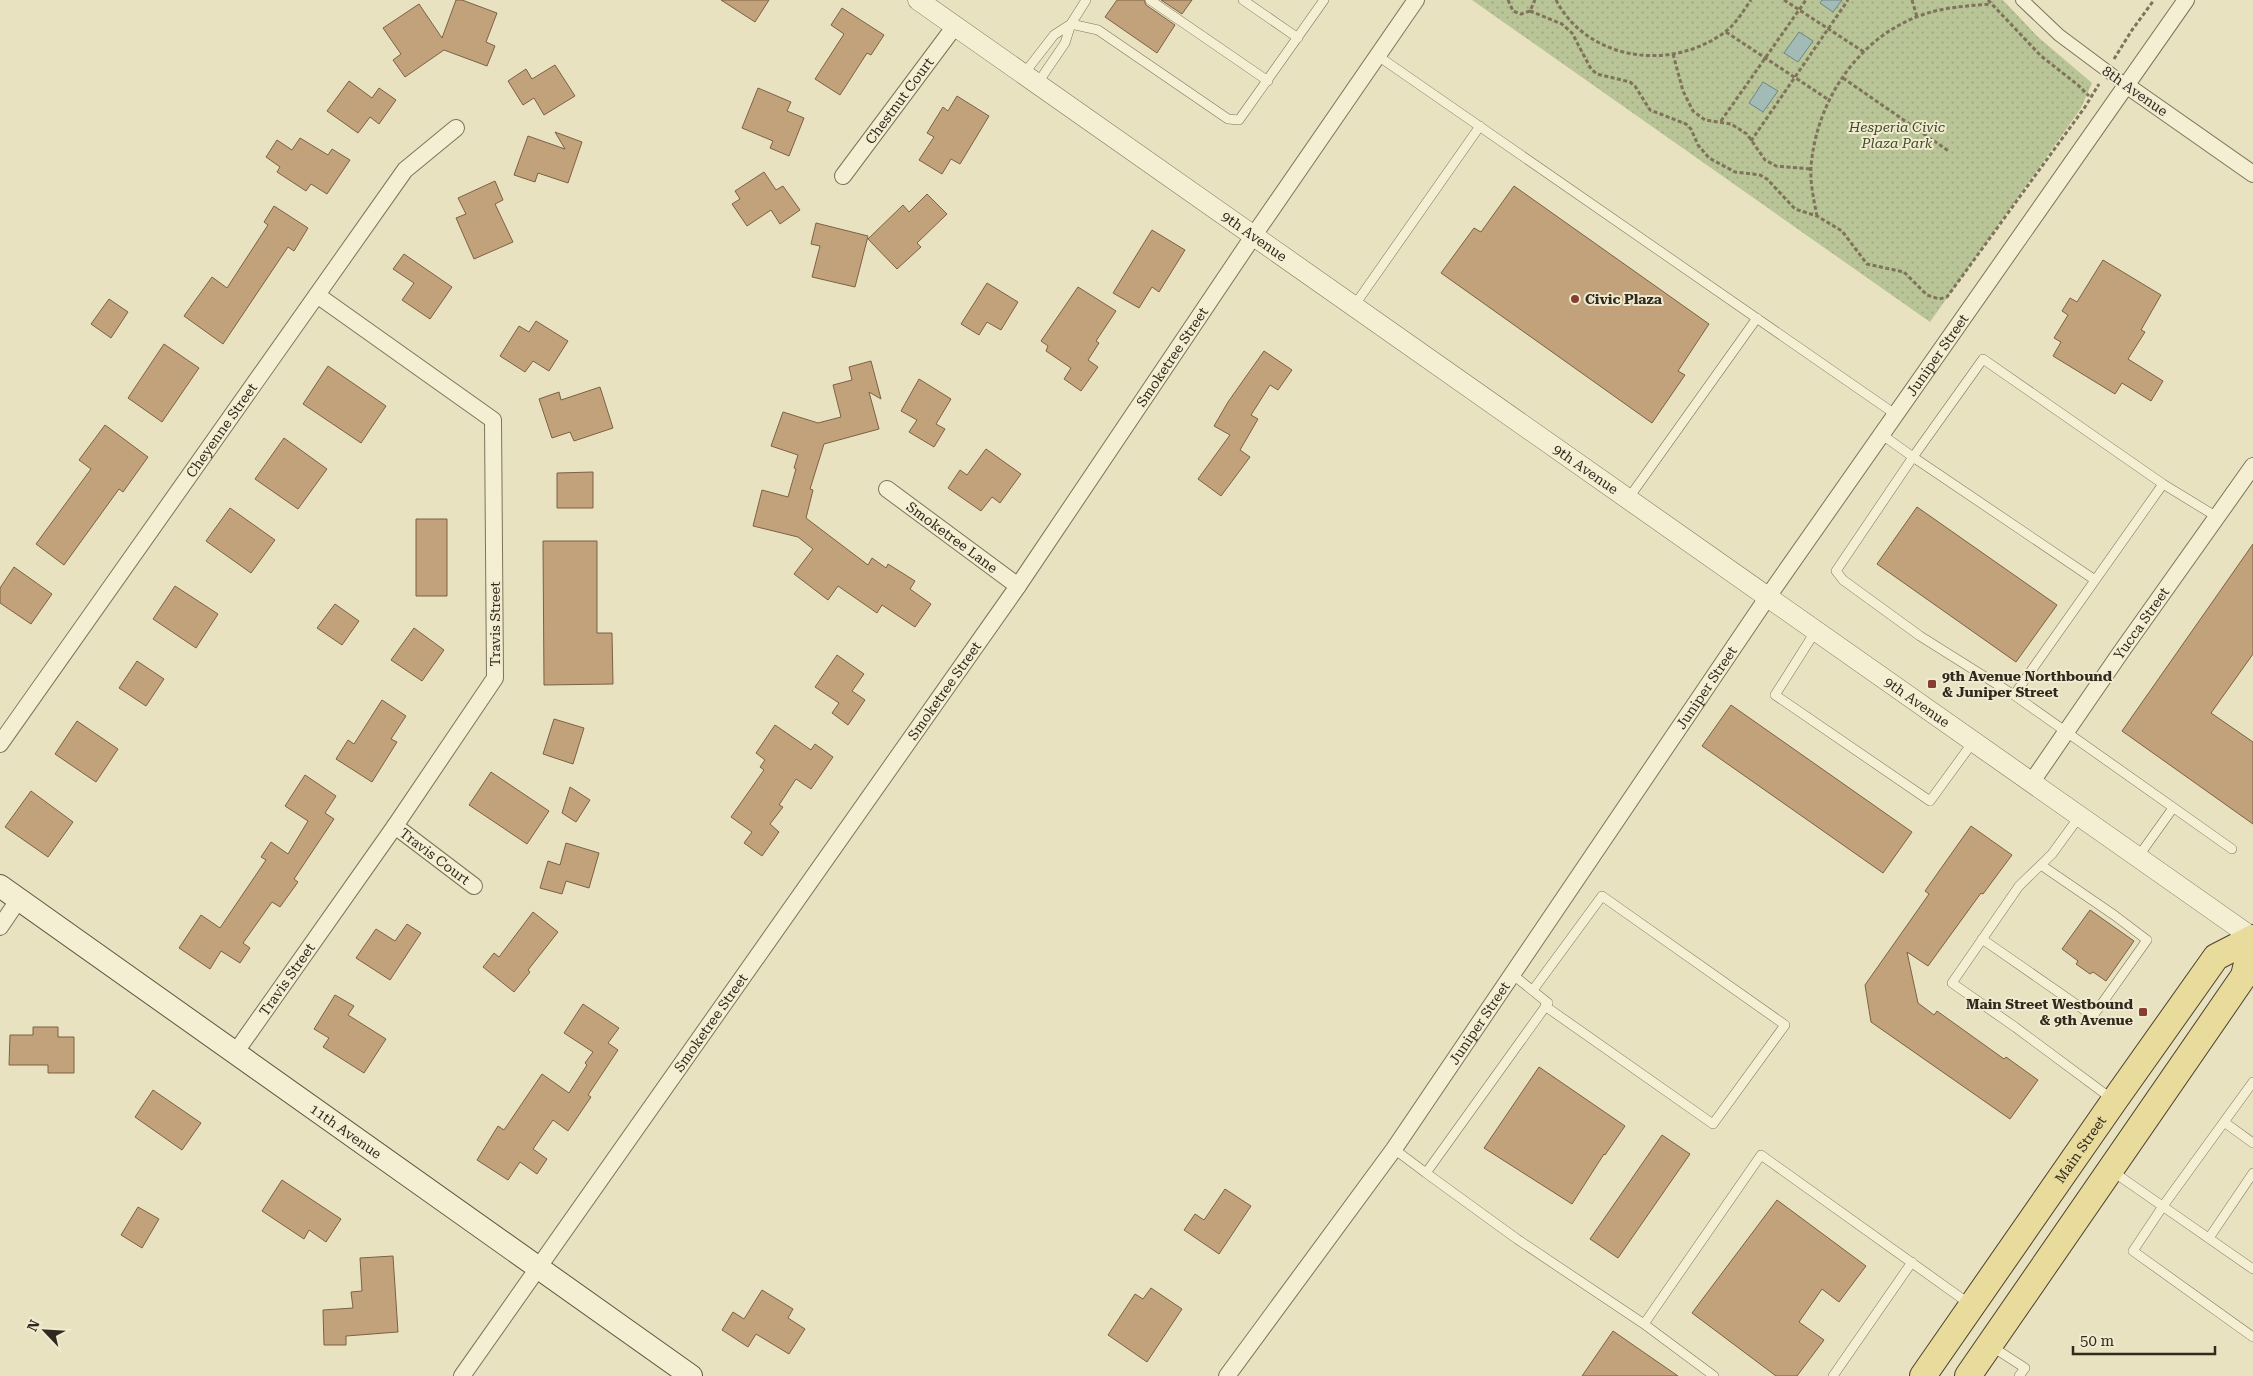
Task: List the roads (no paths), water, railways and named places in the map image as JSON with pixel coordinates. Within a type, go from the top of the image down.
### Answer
[{"type":"main road","name":"11th Avenue","points":[[0,886],[691,1376]]},
{"type":"main road","name":"Main Street","points":[[1923,1376],[2216,957],[2253,938]]},
{"type":"main road","points":[[1968,1376],[2244,976],[2253,938]]},
{"type":"main road","points":[[1943,1376],[1952,1364],[1970,1311]]},
{"type":"street","name":"9th Avenue","points":[[918,0],[2253,938]]},
{"type":"street","name":"Smoketree Street","points":[[462,1376],[1018,586],[1254,235],[1416,0]]},
{"type":"street","name":"8th Avenue","points":[[2022,0],[2058,35],[2107,72],[2253,174]]},
{"type":"street","name":"Juniper Street","points":[[1227,1376],[1394,1149],[1767,598],[2186,0]]},
{"type":"street","name":"Chestnut Court","points":[[843,176],[955,26]]},
{"type":"street","name":"Cheyenne Street","points":[[0,744],[405,170],[456,128]]},
{"type":"street","name":"Travis Street","points":[[235,1053],[396,826],[495,678],[493,420],[317,295]]},
{"type":"street","name":"Yucca Street","points":[[2031,783],[2253,466]]},
{"type":"street","name":"Smoketree Lane","points":[[887,489],[1018,586]]},
{"type":"street","name":"Travis Court","points":[[396,826],[474,886]]},
{"type":"street","points":[[0,926],[19,899]]},
{"type":"lane","points":[[1030,80],[1065,43],[1071,24],[1086,0]]},
{"type":"lane","points":[[1150,0],[1268,81]]},
{"type":"lane","points":[[1243,0],[1298,38]]},
{"type":"lane","points":[[1030,80],[1054,35],[1071,24],[1098,30],[1228,119],[1238,120],[1268,81],[1324,0]]},
{"type":"lane","points":[[1378,56],[1896,414]]},
{"type":"lane","points":[[1354,306],[1480,126]]},
{"type":"lane","points":[[1628,499],[1757,318]]},
{"type":"lane","points":[[2217,517],[2163,484],[1984,360],[1914,457],[1836,571],[1843,580],[1920,636],[2014,695],[2232,849]]},
{"type":"lane","points":[[1881,434],[2095,580]]},
{"type":"lane","points":[[2014,695],[2163,484]]},
{"type":"lane","points":[[1816,632],[1775,694],[1930,801],[1973,742]]},
{"type":"lane","points":[[2138,858],[2173,808]]},
{"type":"lane","points":[[2079,817],[2052,854],[2019,886],[1952,983],[2015,1027],[2114,1101]]},
{"type":"lane","points":[[1982,939],[2093,1016],[2147,940],[2041,865]]},
{"type":"lane","points":[[1533,990],[1602,896],[1786,1025],[1713,1124],[1545,1006]]},
{"type":"lane","points":[[1426,1174],[1548,1003],[1512,974]]},
{"type":"lane","points":[[2253,1082],[2163,1206],[2133,1251],[2253,1337]]},
{"type":"lane","points":[[2224,1122],[2253,1143]]},
{"type":"lane","points":[[1394,1149],[1517,1239],[1644,1324],[1714,1376]]},
{"type":"lane","points":[[1644,1324],[1761,1155],[1912,1262],[1970,1311]]},
{"type":"lane","points":[[2110,1169],[2253,1269]]},
{"type":"lane","points":[[2209,1238],[2253,1173]]},
{"type":"lane","points":[[1833,1376],[1912,1262]]},
{"type":"lane","points":[[1989,1345],[2024,1368],[2019,1376]]},
{"type":"water","points":[[1822,0],[1842,0],[1833,12],[1820,3]]},
{"type":"water","points":[[1799,32],[1813,41],[1798,62],[1784,53]]},
{"type":"water","points":[[1763,82],[1778,91],[1763,112],[1749,103]]},
{"type":"place","name":"Civic Plaza","points":[[1575,299]]},
{"type":"place","name":"9th Avenue Northbound & Juniper Street","points":[[1932,684]]},
{"type":"place","name":"Main Street Westbound & 9th Avenue","points":[[2143,1012]]},
{"type":"park label","name":"Hesperia Civic Plaza Park","points":[[1897,136]]}]
